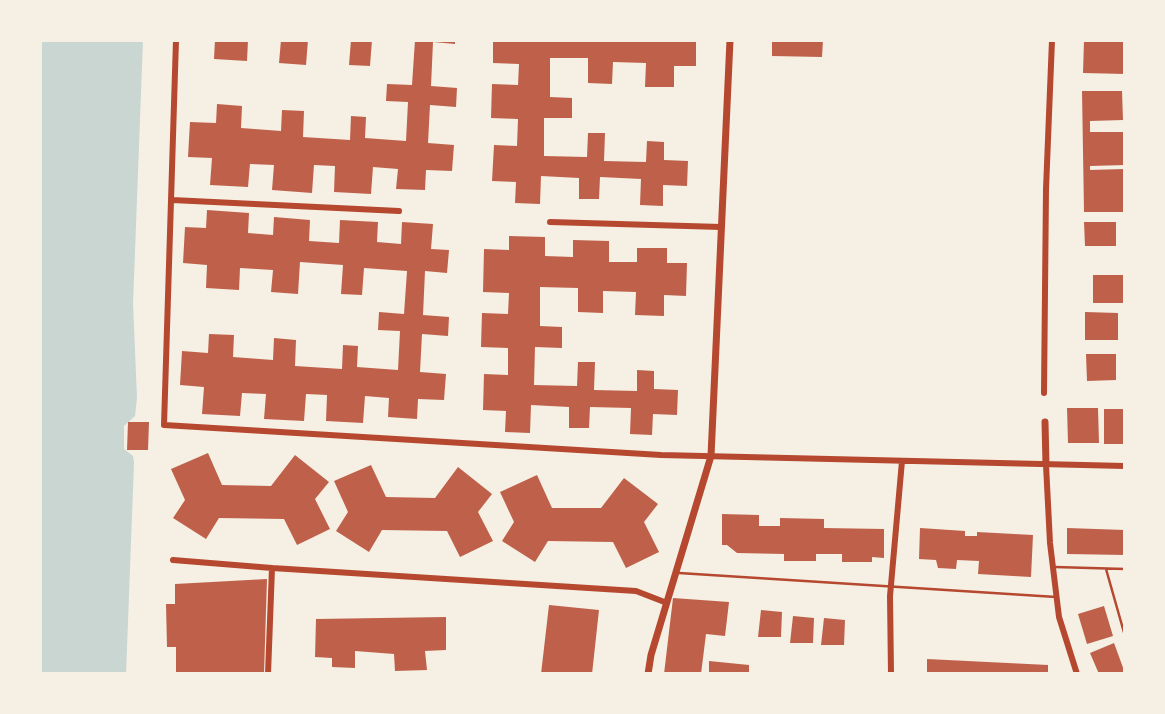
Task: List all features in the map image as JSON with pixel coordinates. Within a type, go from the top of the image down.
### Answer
[{"type":"street","points":[[176,40],[163,425],[711,456],[1125,466]]},
{"type":"street","points":[[648,674],[711,456],[730,40]]},
{"type":"street","points":[[1044,393],[1046,189],[1052,40]]},
{"type":"street","points":[[172,200],[399,211]]},
{"type":"street","points":[[550,222],[721,227]]},
{"type":"street","points":[[1045,422],[1052,567],[1056,597],[1077,674]]},
{"type":"street","points":[[891,674],[891,585],[902,461]]},
{"type":"street","points":[[173,560],[636,591],[667,603]]},
{"type":"street","points":[[268,674],[272,568]]},
{"type":"lane","points":[[1052,567],[1125,569]]},
{"type":"lane","points":[[1106,569],[1125,636]]},
{"type":"lane","points":[[676,573],[1056,597]]},
{"type":"shaded area","points":[[40,40],[143,40],[133,304],[137,398],[135,416],[124,426],[124,449],[133,456],[134,463],[126,674],[40,674]]},
{"type":"building","points":[[215,40],[248,40],[247,61],[214,59]]},
{"type":"building","points":[[281,40],[308,40],[306,65],[279,63]]},
{"type":"building","points":[[351,40],[372,40],[370,66],[349,65]]},
{"type":"building","points":[[415,40],[455,40],[455,44],[433,42],[431,86],[457,88],[456,107],[430,105],[428,143],[454,145],[452,171],[426,170],[425,190],[396,189],[398,169],[373,167],[371,194],[334,192],[335,166],[314,165],[312,193],[272,190],[274,165],[250,164],[248,187],[210,185],[212,158],[188,157],[190,122],[216,123],[217,104],[242,106],[241,128],[281,131],[282,110],[304,111],[303,137],[350,140],[351,116],[366,117],[365,138],[406,141],[408,102],[386,101],[387,84],[412,85]]},
{"type":"building","points":[[493,40],[696,40],[696,66],[674,66],[674,87],[645,87],[646,63],[613,62],[612,84],[588,83],[588,58],[550,58],[550,97],[572,98],[572,118],[544,118],[544,156],[587,157],[588,133],[605,133],[604,161],[646,162],[647,141],[664,142],[664,160],[688,161],[687,186],[663,185],[663,206],[640,205],[641,179],[600,177],[599,199],[579,199],[579,178],[541,176],[540,204],[515,203],[516,182],[492,181],[494,145],[517,146],[518,119],[491,118],[492,84],[518,85],[519,64],[493,63]]},
{"type":"building","points":[[772,40],[823,40],[822,57],[772,56]]},
{"type":"building","points":[[1084,40],[1125,40],[1125,74],[1083,73]]},
{"type":"building","points":[[1082,91],[1122,91],[1123,120],[1090,121],[1090,132],[1125,132],[1125,165],[1090,166],[1090,170],[1124,169],[1124,212],[1084,212]]},
{"type":"building","points":[[207,210],[249,213],[248,233],[273,235],[274,217],[310,220],[309,241],[339,243],[340,220],[378,222],[377,242],[401,244],[402,222],[433,224],[431,249],[449,250],[447,273],[425,271],[423,315],[449,317],[448,336],[422,334],[420,372],[446,374],[444,400],[418,399],[417,419],[388,417],[389,398],[365,396],[363,423],[326,421],[327,395],[306,394],[304,421],[264,419],[266,394],[242,393],[240,416],[202,414],[204,387],[180,385],[182,351],[208,353],[209,334],[234,335],[233,357],[273,360],[274,338],[296,340],[295,366],[342,369],[343,345],[358,346],[357,367],[398,370],[400,331],[378,330],[379,312],[404,314],[407,271],[364,268],[362,295],[341,294],[343,265],[300,262],[298,294],[271,292],[273,270],[240,268],[239,290],[206,288],[207,265],[183,263],[185,227],[206,228]]},
{"type":"building","points":[[1084,222],[1116,222],[1116,246],[1085,246]]},
{"type":"building","points":[[509,236],[545,237],[545,256],[573,257],[573,240],[609,241],[609,262],[637,262],[637,248],[667,248],[667,263],[687,263],[686,296],[664,295],[664,316],[635,315],[636,292],[603,291],[603,313],[578,312],[578,288],[540,287],[540,326],[562,327],[562,348],[535,347],[534,385],[577,386],[578,362],[595,362],[594,390],[637,391],[637,370],[654,371],[654,389],[678,390],[677,415],[653,414],[652,435],[630,434],[631,408],[590,407],[589,428],[569,428],[569,407],[531,405],[530,433],[505,432],[506,411],[483,410],[484,374],[508,375],[508,348],[481,347],[482,313],[508,314],[509,293],[483,292],[484,249],[509,250]]},
{"type":"building","points":[[1093,275],[1125,275],[1125,303],[1093,303]]},
{"type":"building","points":[[1085,312],[1118,313],[1118,340],[1085,340]]},
{"type":"building","points":[[1086,354],[1116,354],[1116,380],[1087,381]]},
{"type":"building","points":[[1067,408],[1098,408],[1099,443],[1068,443]]},
{"type":"building","points":[[1104,409],[1125,409],[1125,444],[1104,444]]},
{"type":"building","points":[[128,422],[149,422],[148,450],[127,450]]},
{"type":"building","points":[[208,453],[222,485],[271,486],[295,455],[329,482],[315,499],[330,529],[297,545],[284,519],[219,518],[206,539],[173,518],[185,500],[171,469]]},
{"type":"building","points":[[371,465],[386,497],[435,498],[458,467],[492,494],[478,512],[493,541],[460,557],[447,531],[382,530],[369,552],[336,531],[348,512],[334,481]]},
{"type":"building","points":[[537,475],[552,508],[601,508],[624,478],[658,504],[644,522],[659,552],[626,568],[613,542],[548,541],[535,562],[502,541],[514,522],[500,492]]},
{"type":"building","points":[[722,514],[759,515],[759,526],[780,526],[780,518],[824,519],[824,528],[884,529],[884,558],[872,557],[872,562],[842,562],[842,554],[816,554],[816,561],[784,561],[784,554],[737,553],[727,545],[722,545]]},
{"type":"building","points":[[920,528],[965,531],[965,536],[977,536],[977,532],[1033,535],[1031,577],[978,574],[979,561],[957,560],[956,569],[938,568],[936,560],[919,559]]},
{"type":"building","points":[[1067,528],[1125,530],[1125,555],[1067,554]]},
{"type":"building","points":[[267,579],[264,674],[176,674],[176,647],[167,647],[166,604],[175,604],[175,584]]},
{"type":"building","points":[[673,598],[729,602],[725,636],[706,634],[701,674],[664,674]]},
{"type":"building","points":[[549,605],[599,610],[592,674],[541,674]]},
{"type":"building","points":[[1104,606],[1113,636],[1087,644],[1078,614]]},
{"type":"building","points":[[761,610],[782,612],[781,637],[758,637]]},
{"type":"building","points":[[793,616],[814,618],[813,643],[790,643]]},
{"type":"building","points":[[446,617],[446,650],[425,651],[427,670],[395,671],[394,654],[355,651],[355,668],[332,667],[332,658],[315,657],[316,619]]},
{"type":"building","points":[[824,618],[845,620],[844,645],[821,645]]},
{"type":"building","points":[[1114,643],[1125,673],[1099,674],[1090,653]]},
{"type":"building","points":[[927,659],[1048,665],[1048,674],[927,674]]},
{"type":"building","points":[[709,661],[749,665],[749,674],[709,674]]}]
